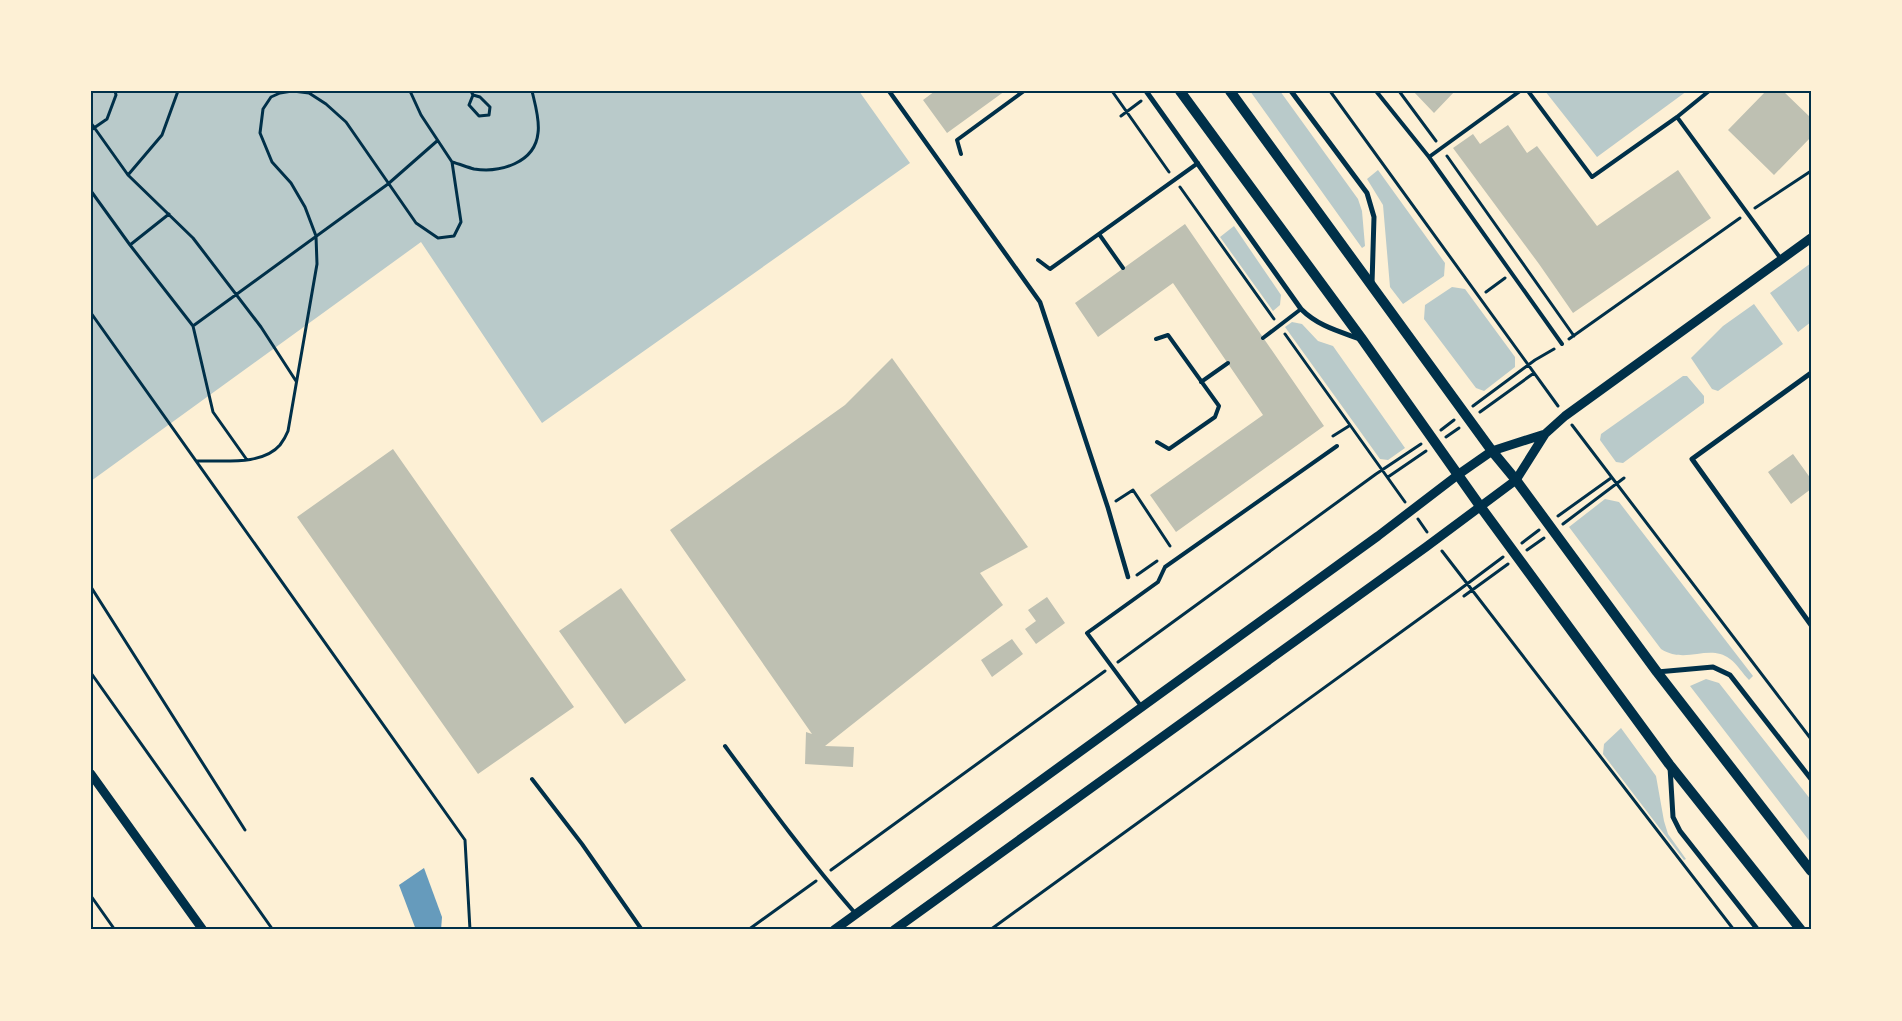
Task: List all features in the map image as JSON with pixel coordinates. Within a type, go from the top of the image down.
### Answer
[{"type":"main road","points":[[1180,91],[1669,764],[1801,930]]},
{"type":"main road","points":[[1230,91],[1492,451],[1516,480],[1657,672],[1811,872]]},
{"type":"street","points":[[889,91],[1040,302],[1108,508],[1128,577]]},
{"type":"street","points":[[1291,91],[1367,193],[1374,217],[1372,285]]},
{"type":"street","points":[[1147,93],[1301,309],[1309,317],[1326,327],[1362,339]]},
{"type":"street","points":[[894,930],[1516,480],[1544,434],[1572,410],[1811,238]]},
{"type":"street","points":[[1811,373],[1692,459],[1811,625]]},
{"type":"street","points":[[834,930],[1378,536],[1459,474],[1492,451],[1544,434]]},
{"type":"street","points":[[1657,672],[1713,667],[1730,675],[1811,779]]},
{"type":"street","points":[[1669,764],[1674,817],[1680,831],[1758,930]]},
{"type":"street","points":[[91,774],[203,930]]},
{"type":"lane","points":[[960,154],[957,140],[1024,91]]},
{"type":"lane","points":[[1376,91],[1428,157],[1562,344]]},
{"type":"lane","points":[[1428,157],[1520,91]]},
{"type":"lane","points":[[1528,91],[1592,176],[1709,91]]},
{"type":"lane","points":[[1677,116],[1781,259]]},
{"type":"lane","points":[[1038,260],[1050,269],[1198,163]]},
{"type":"lane","points":[[1099,234],[1123,268]]},
{"type":"lane","points":[[1263,338],[1301,309]]},
{"type":"lane","points":[[1156,339],[1168,335],[1219,406],[1215,417],[1170,449],[1156,442]]},
{"type":"lane","points":[[1201,382],[1228,363]]},
{"type":"lane","points":[[1142,708],[1087,633],[1158,582],[1165,567],[1337,446]]},
{"type":"lane","points":[[725,746],[790,834],[856,915]]},
{"type":"lane","points":[[532,779],[582,844],[642,930]]},
{"type":"path","points":[[93,129],[107,119],[116,95],[115,91]]},
{"type":"path","points":[[128,175],[162,135],[178,91]]},
{"type":"path","points":[[197,461],[247,460],[262,457],[280,446],[288,431],[317,264],[316,236],[305,207],[291,183],[272,162],[260,133],[263,109],[271,97],[292,91],[309,93],[326,104],[346,122],[416,224],[438,238],[454,236],[461,222],[452,162],[421,115],[410,91]]},
{"type":"path","points":[[452,162],[474,169],[495,170],[519,162],[530,154],[538,134],[537,114],[532,91]]},
{"type":"path","points":[[1399,91],[1574,336]]},
{"type":"path","points":[[472,93],[480,97],[490,107],[489,115],[479,116],[469,105],[472,93]]},
{"type":"path","points":[[1121,116],[1147,93]]},
{"type":"path","points":[[91,123],[93,129],[128,175],[193,238],[261,328],[296,381]]},
{"type":"path","points":[[193,326],[388,184],[437,141]]},
{"type":"path","points":[[899,820],[1376,474],[1465,413],[1535,360],[1574,336],[1747,213],[1811,171]]},
{"type":"path","points":[[91,191],[193,326],[213,412],[247,460]]},
{"type":"path","points":[[130,245],[169,214]]},
{"type":"path","points":[[91,313],[465,840],[470,930]]},
{"type":"path","points":[[1108,508],[1133,490],[1170,546]]},
{"type":"path","points":[[990,930],[1467,585]]},
{"type":"path","points":[[91,587],[245,830]]},
{"type":"path","points":[[91,673],[273,930]]},
{"type":"path","points":[[91,896],[115,930]]},
{"type":"shaded area","points":[[91,91],[859,91],[910,163],[542,423],[421,242],[91,481]]},
{"type":"shaded area","points":[[1250,91],[1280,91],[1358,199],[1362,211],[1365,246],[1362,248]]},
{"type":"shaded area","points":[[1545,91],[1687,91],[1597,157]]},
{"type":"shaded area","points":[[1378,170],[1445,263],[1444,276],[1403,304],[1390,287],[1383,205],[1367,179]]},
{"type":"shaded area","points":[[1234,226],[1281,295],[1280,305],[1273,311],[1220,237]]},
{"type":"shaded area","points":[[1811,263],[1811,322],[1798,332],[1770,293]]},
{"type":"shaded area","points":[[1452,287],[1465,289],[1515,357],[1515,367],[1484,391],[1476,388],[1424,319],[1425,305]]},
{"type":"shaded area","points":[[1754,304],[1783,344],[1718,391],[1712,389],[1691,358],[1723,326]]},
{"type":"shaded area","points":[[1292,322],[1302,324],[1318,341],[1333,346],[1405,448],[1388,460],[1380,459],[1285,327]]},
{"type":"shaded area","points":[[1683,376],[1687,376],[1704,396],[1704,403],[1623,463],[1616,462],[1600,440],[1601,434]]},
{"type":"shaded area","points":[[1605,499],[1619,502],[1753,676],[1749,680],[1733,661],[1722,655],[1706,653],[1679,655],[1661,649],[1569,527]]},
{"type":"shaded area","points":[[1706,679],[1719,683],[1811,800],[1811,843],[1690,686]]},
{"type":"shaded area","points":[[1621,728],[1656,776],[1668,834],[1686,859],[1684,860],[1603,754],[1604,744]]},
{"type":"water","points":[[424,868],[442,917],[441,930],[416,930],[399,885]]},
{"type":"building","points":[[935,91],[1005,91],[947,133],[923,100]]},
{"type":"building","points":[[1413,91],[1455,91],[1434,113]]},
{"type":"building","points":[[1766,91],[1783,91],[1811,118],[1811,137],[1774,175],[1728,130]]},
{"type":"building","points":[[1508,125],[1527,153],[1537,146],[1597,226],[1678,170],[1711,218],[1573,313],[1453,148],[1473,134],[1480,144]]},
{"type":"building","points":[[1185,224],[1324,426],[1176,532],[1150,495],[1263,415],[1173,283],[1098,337],[1075,303]]},
{"type":"building","points":[[892,358],[1028,547],[980,573],[1003,605],[825,746],[854,747],[853,767],[805,764],[806,732],[812,734],[670,530],[845,405]]},
{"type":"building","points":[[393,449],[574,707],[478,774],[297,517]]},
{"type":"building","points":[[1793,454],[1811,479],[1811,489],[1791,504],[1768,472]]},
{"type":"building","points":[[621,588],[686,680],[625,724],[559,631]]},
{"type":"building","points":[[1047,597],[1065,623],[1036,644],[1025,629],[1036,621],[1028,610]]},
{"type":"building","points":[[1012,639],[1023,654],[992,677],[981,660]]}]
